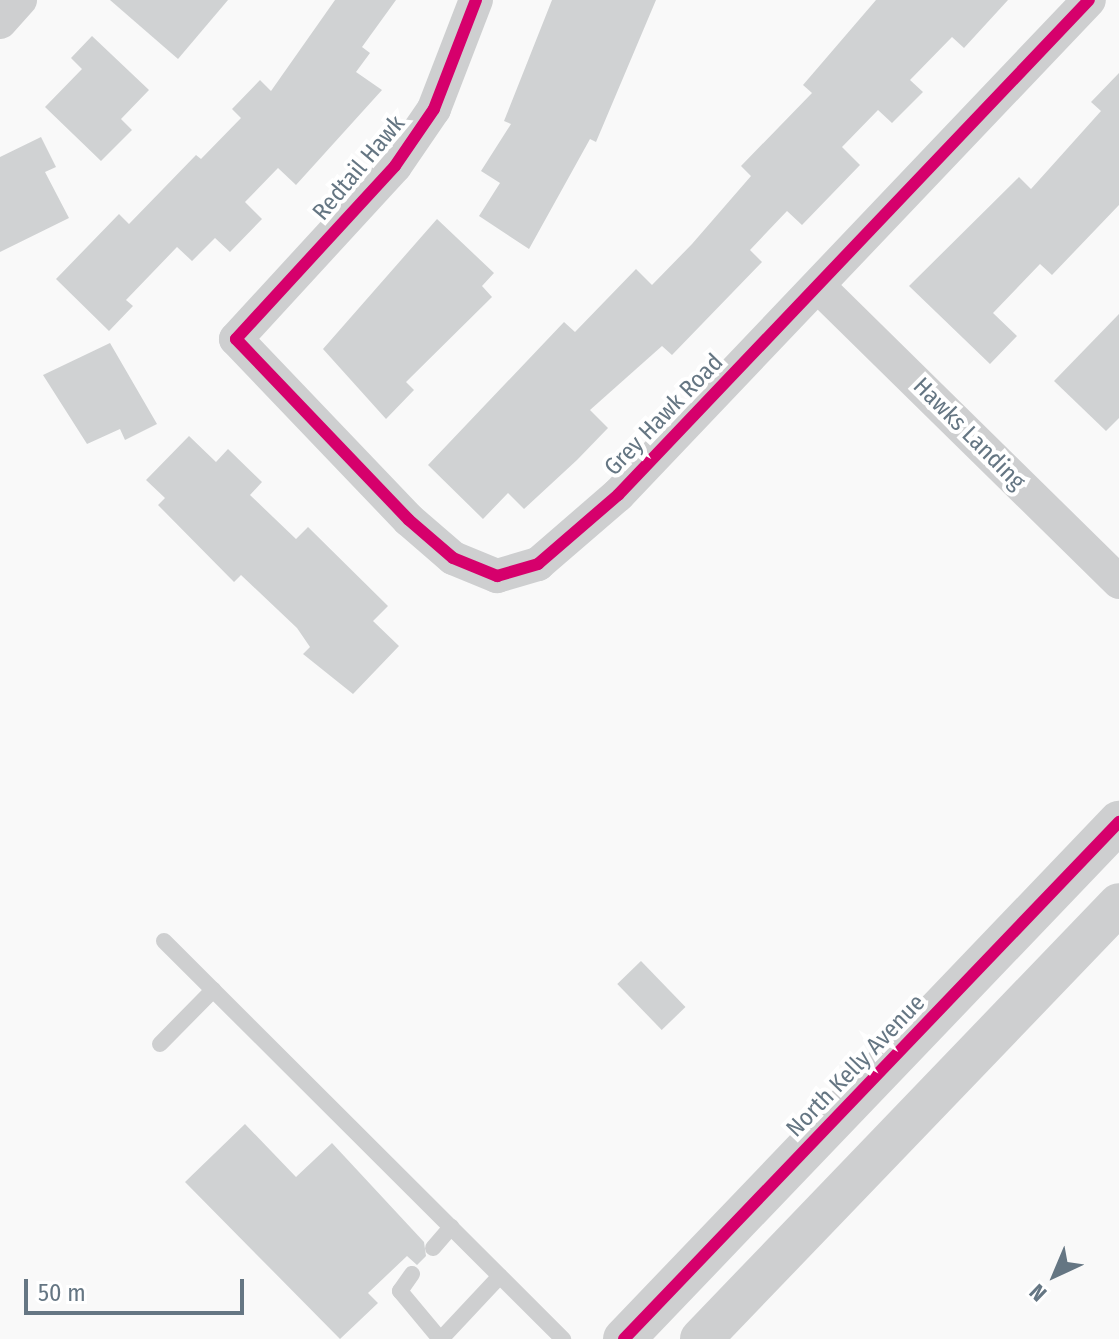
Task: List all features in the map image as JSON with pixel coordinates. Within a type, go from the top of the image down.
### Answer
[{"type":"street","points":[[0,22],[20,0]]},
{"type":"street","name":"Redtail Hawk","points":[[236,339],[419,132],[476,0]]},
{"type":"street","name":"Grey Hawk Road","points":[[236,339],[409,520],[453,558],[497,576],[538,564],[618,495],[1089,0]]},
{"type":"street","name":"Hawks Landing","points":[[819,287],[1119,582]]},
{"type":"street","name":"North Kelly Avenue","points":[[624,1339],[1119,822]]},
{"type":"street","points":[[701,1339],[1119,904]]},
{"type":"lane","points":[[164,941],[563,1339]]},
{"type":"lane","points":[[160,1044],[213,990]]},
{"type":"lane","points":[[433,1248],[451,1227]]},
{"type":"lane","points":[[412,1274],[400,1291],[440,1339],[500,1276]]},
{"type":"building","points":[[110,0],[228,0],[178,59]]},
{"type":"building","points":[[335,0],[396,0],[362,47],[370,53],[356,72],[382,90],[296,185],[278,168],[245,202],[262,219],[230,252],[215,238],[192,261],[177,247],[126,300],[133,306],[109,331],[56,279],[119,214],[129,224],[196,155],[201,159],[241,118],[232,109],[260,80],[271,91]]},
{"type":"building","points":[[552,0],[656,0],[596,142],[590,139],[529,249],[479,216],[500,183],[481,171],[511,124],[504,121]]},
{"type":"building","points":[[876,0],[1008,0],[964,48],[952,37],[910,80],[923,92],[892,123],[878,110],[842,147],[860,165],[802,225],[787,211],[750,250],[762,262],[672,355],[662,346],[590,410],[608,428],[577,460],[524,509],[508,493],[483,519],[428,465],[564,322],[575,332],[636,269],[652,285],[692,244],[751,176],[741,166],[812,93],[803,85]]},
{"type":"building","points":[[92,36],[149,90],[121,119],[132,130],[101,161],[45,107],[82,69],[71,58]]},
{"type":"building","points":[[1119,73],[1119,205],[1052,275],[1040,264],[993,313],[1017,336],[990,364],[909,286],[1019,177],[1031,189],[1101,111],[1091,102]]},
{"type":"building","points":[[41,137],[56,167],[45,172],[69,218],[0,252],[0,157]]},
{"type":"building","points":[[437,219],[494,273],[482,286],[492,297],[406,382],[414,390],[386,419],[323,349]]},
{"type":"building","points":[[1119,314],[1119,418],[1106,431],[1054,381]]},
{"type":"building","points":[[110,343],[157,424],[125,440],[120,429],[87,444],[43,375]]},
{"type":"building","points":[[189,436],[216,462],[228,449],[262,482],[250,495],[296,539],[308,527],[388,606],[373,621],[399,646],[353,694],[303,654],[310,647],[297,628],[241,575],[234,582],[158,505],[165,498],[146,480]]},
{"type":"building","points":[[641,961],[685,1007],[662,1030],[617,984]]},
{"type":"building","points":[[245,1124],[296,1177],[332,1143],[424,1242],[426,1256],[417,1265],[407,1256],[368,1293],[378,1303],[340,1339],[185,1182]]},
{"type":"cycle path","points":[[476,0],[434,109],[395,166],[236,339],[409,520],[453,558],[497,576],[538,564],[618,495],[1089,0]]},
{"type":"cycle path","points":[[624,1339],[1119,822]]}]
